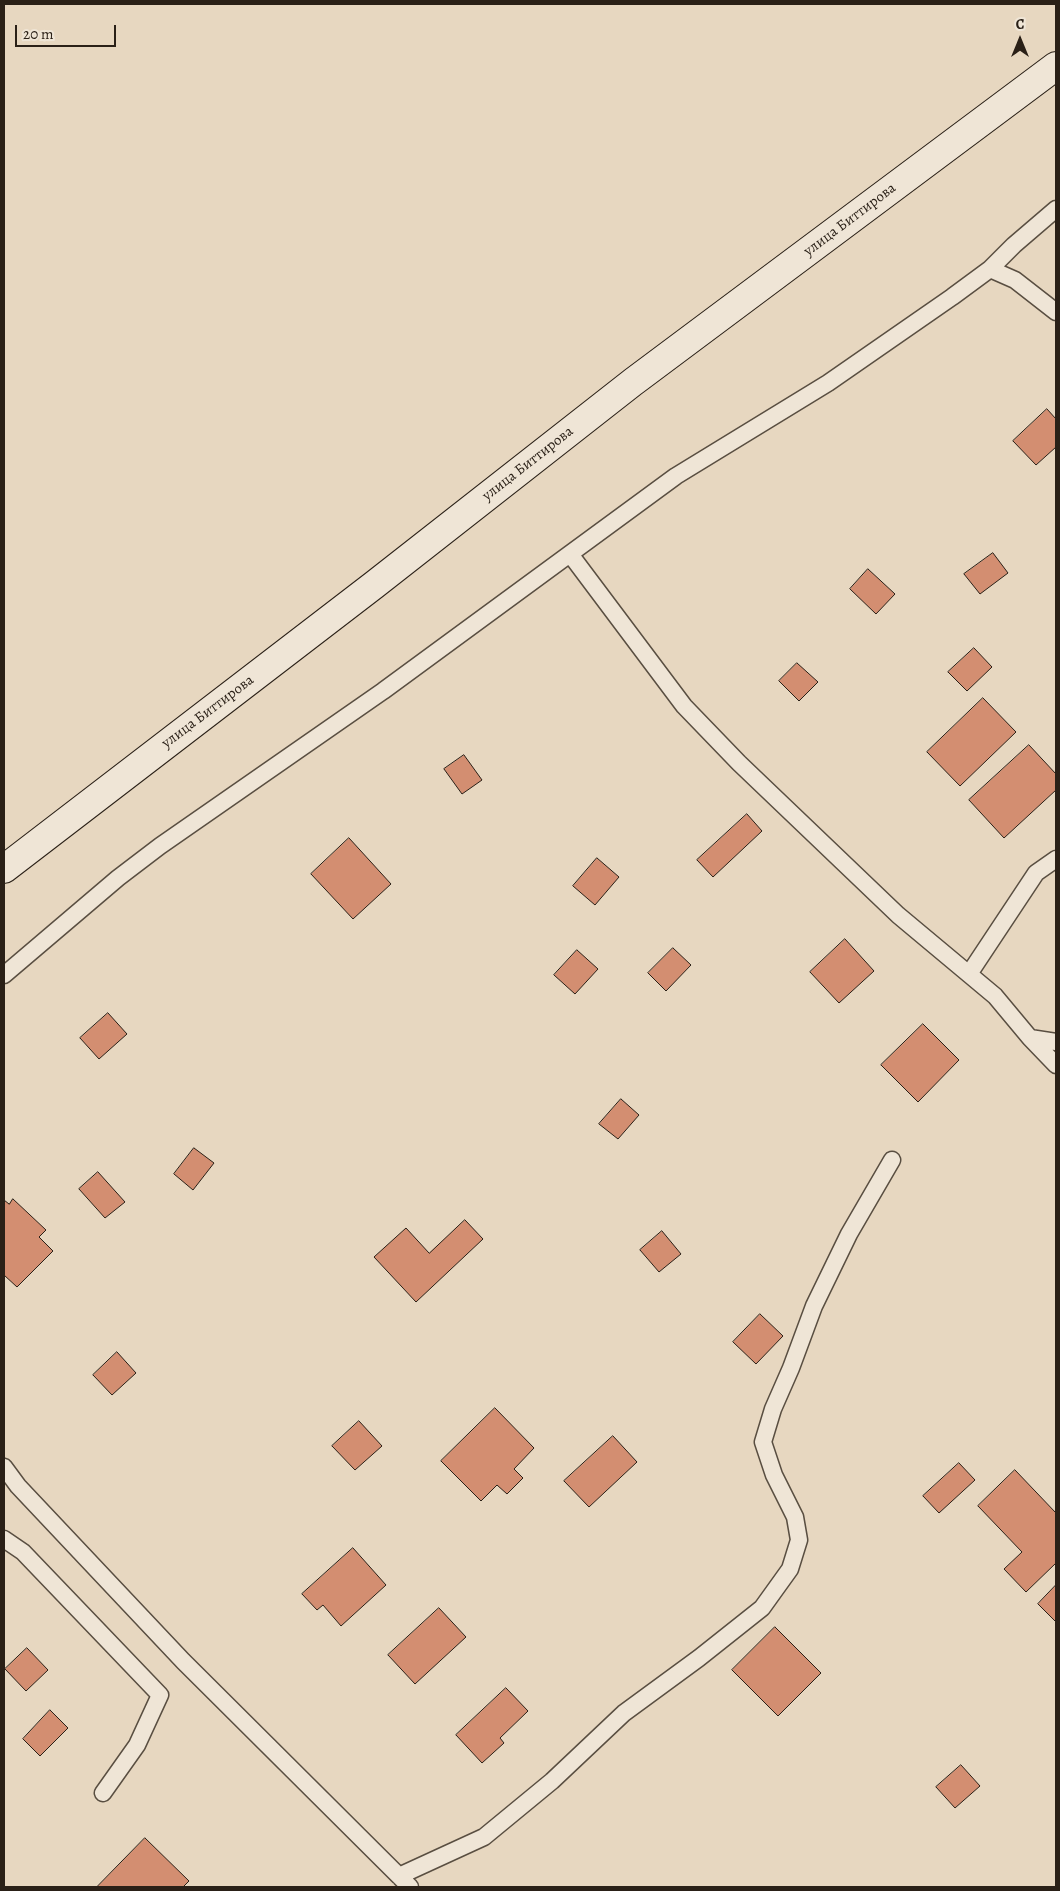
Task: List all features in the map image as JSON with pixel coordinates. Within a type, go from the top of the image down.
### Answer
[{"type":"street","name":"улица Биттирова","points":[[4,869],[374,585],[633,382],[1056,66]]},
{"type":"lane","points":[[4,975],[118,878],[160,846],[383,692],[676,476],[828,382],[990,269],[1014,245],[1056,209]]},
{"type":"lane","points":[[990,269],[1015,280],[1056,312]]},
{"type":"lane","points":[[570,554],[684,706],[739,763],[898,915],[995,996],[1030,1038],[1056,1065]]},
{"type":"lane","points":[[969,974],[1036,873],[1056,859]]},
{"type":"lane","points":[[1030,1038],[1056,1042]]},
{"type":"lane","points":[[4,1467],[18,1486],[183,1661],[405,1882],[484,1838],[552,1781],[624,1713],[699,1658],[762,1608],[790,1569],[799,1540],[795,1517],[774,1476],[763,1442],[773,1409],[791,1368],[814,1306],[849,1234],[892,1160]]},
{"type":"lane","points":[[4,1539],[23,1552],[160,1695],[137,1745],[103,1794]]},
{"type":"building","points":[[1047,409],[1056,419],[1056,447],[1036,465],[1013,441]]},
{"type":"building","points":[[993,553],[1008,573],[980,594],[964,574]]},
{"type":"building","points":[[868,569],[895,594],[876,614],[850,589]]},
{"type":"building","points":[[974,648],[992,667],[967,691],[948,672]]},
{"type":"building","points":[[797,663],[818,682],[799,701],[779,681]]},
{"type":"building","points":[[983,698],[1016,732],[960,786],[927,752]]},
{"type":"building","points":[[1029,745],[1056,774],[1056,790],[1004,838],[969,800]]},
{"type":"building","points":[[464,755],[482,780],[462,794],[444,769]]},
{"type":"building","points":[[747,814],[762,831],[713,877],[697,860]]},
{"type":"building","points":[[349,838],[391,884],[353,919],[311,874]]},
{"type":"building","points":[[597,858],[619,877],[595,905],[573,886]]},
{"type":"building","points":[[845,939],[874,971],[839,1003],[810,972]]},
{"type":"building","points":[[673,948],[691,965],[666,991],[648,973]]},
{"type":"building","points":[[577,950],[598,969],[575,994],[554,975]]},
{"type":"building","points":[[108,1013],[127,1034],[99,1059],[80,1038]]},
{"type":"building","points":[[923,1024],[959,1060],[918,1102],[881,1065]]},
{"type":"building","points":[[621,1099],[639,1115],[618,1139],[599,1124]]},
{"type":"building","points":[[194,1148],[214,1163],[193,1190],[174,1174]]},
{"type":"building","points":[[98,1172],[125,1202],[105,1218],[79,1189]]},
{"type":"building","points":[[13,1199],[46,1230],[39,1237],[53,1251],[17,1287],[4,1275],[4,1200],[9,1204]]},
{"type":"building","points":[[465,1220],[483,1239],[416,1302],[374,1257],[406,1228],[429,1253]]},
{"type":"building","points":[[662,1231],[681,1254],[659,1272],[640,1250]]},
{"type":"building","points":[[760,1314],[783,1336],[756,1364],[733,1342]]},
{"type":"building","points":[[117,1352],[136,1373],[112,1395],[93,1375]]},
{"type":"building","points":[[495,1408],[534,1448],[514,1469],[523,1478],[507,1494],[497,1485],[481,1501],[441,1461]]},
{"type":"building","points":[[359,1421],[382,1446],[355,1470],[332,1446]]},
{"type":"building","points":[[613,1436],[637,1462],[589,1507],[564,1481]]},
{"type":"building","points":[[959,1463],[975,1480],[939,1513],[923,1496]]},
{"type":"building","points":[[1015,1470],[1056,1513],[1056,1563],[1026,1592],[1004,1569],[1022,1552],[978,1506]]},
{"type":"building","points":[[353,1548],[386,1585],[341,1626],[323,1605],[317,1610],[302,1594]]},
{"type":"building","points":[[1056,1585],[1056,1622],[1038,1604]]},
{"type":"building","points":[[439,1608],[466,1637],[415,1684],[388,1655]]},
{"type":"building","points":[[775,1627],[821,1673],[778,1716],[732,1670]]},
{"type":"building","points":[[27,1648],[48,1670],[26,1691],[5,1669]]},
{"type":"building","points":[[506,1688],[528,1711],[500,1738],[504,1743],[482,1763],[456,1735]]},
{"type":"building","points":[[50,1710],[68,1728],[40,1756],[23,1739]]},
{"type":"building","points":[[961,1765],[980,1786],[955,1808],[936,1787]]},
{"type":"building","points":[[145,1838],[189,1881],[183,1887],[97,1887]]}]
